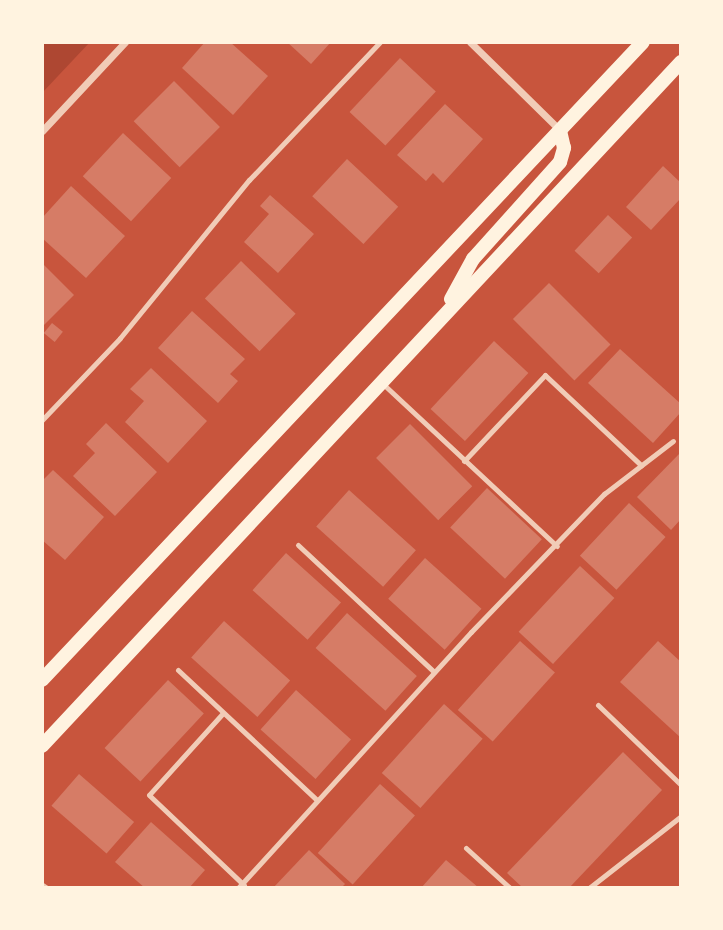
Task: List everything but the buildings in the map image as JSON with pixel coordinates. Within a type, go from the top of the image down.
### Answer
[{"type":"main road","points":[[42,680],[643,42]]},
{"type":"main road","points":[[42,746],[681,62]]},
{"type":"main road","points":[[443,316],[473,259],[560,162],[564,148],[560,130]]},
{"type":"street","points":[[42,131],[125,42]]},
{"type":"street","points":[[470,42],[560,130]]},
{"type":"lane","points":[[42,420],[120,338],[249,180],[380,42]]},
{"type":"lane","points":[[464,461],[545,375],[641,465]]},
{"type":"lane","points":[[380,382],[556,545]]},
{"type":"lane","points":[[223,713],[149,795],[241,886],[309,814],[317,800],[434,672],[604,494],[673,441]]},
{"type":"lane","points":[[299,545],[434,672]]},
{"type":"lane","points":[[178,670],[317,800]]},
{"type":"lane","points":[[598,705],[681,785]]},
{"type":"lane","points":[[589,888],[681,816]]},
{"type":"lane","points":[[467,848],[510,888]]},
{"type":"shaded area","points":[[42,42],[90,42],[42,93]]}]
